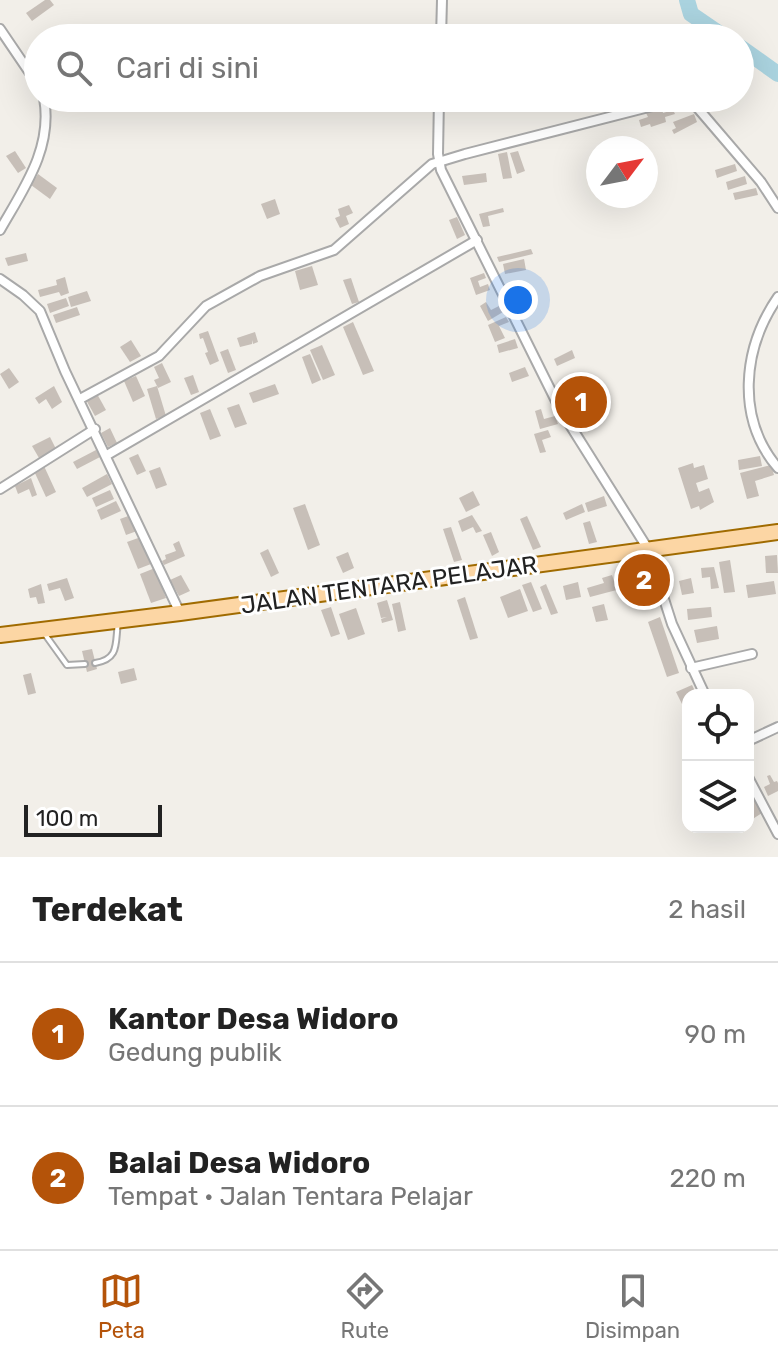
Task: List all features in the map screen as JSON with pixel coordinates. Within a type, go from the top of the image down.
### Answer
[{"type":"main road","name":"JALAN TENTARA PELAJAR","points":[[0,635],[778,532]]},
{"type":"street","points":[[441,24],[442,0]]},
{"type":"street","points":[[0,29],[24,64]]},
{"type":"street","points":[[0,230],[45,140],[44,112]]},
{"type":"street","points":[[439,112],[439,162],[560,409],[648,549],[672,624],[702,689]]},
{"type":"street","points":[[80,399],[159,356],[198,312],[217,299],[260,276],[334,250],[432,164],[631,112]]},
{"type":"street","points":[[702,112],[770,193],[778,208]]},
{"type":"street","points":[[107,455],[477,240]]},
{"type":"street","points":[[0,279],[40,311],[65,371],[180,613]]},
{"type":"street","points":[[778,297],[754,343],[749,385],[750,414],[755,432],[764,451],[778,468]]},
{"type":"street","points":[[0,489],[95,429]]},
{"type":"street","points":[[691,668],[752,654]]},
{"type":"street","points":[[754,738],[778,727]]},
{"type":"street","points":[[754,788],[778,834]]},
{"type":"lane","points":[[95,663],[107,661],[114,654],[118,620]]},
{"type":"lane","points":[[41,629],[62,661],[74,666],[85,664]]},
{"type":"building","points":[[50,0],[54,5],[32,21],[26,13]]},
{"type":"building","points":[[646,113],[675,114],[665,117],[666,122],[641,127],[639,120],[648,117]]},
{"type":"building","points":[[694,114],[697,122],[674,134],[672,130],[676,128],[673,122]]},
{"type":"building","points":[[15,151],[26,168],[18,173],[6,156]]},
{"type":"building","points":[[518,151],[525,171],[517,174],[510,153]]},
{"type":"building","points":[[507,152],[512,178],[503,179],[498,154]]},
{"type":"building","points":[[735,164],[737,171],[717,178],[715,170]]},
{"type":"building","points":[[486,173],[487,182],[464,185],[462,176]]},
{"type":"building","points":[[38,174],[57,188],[50,199],[31,185]]},
{"type":"building","points":[[745,176],[747,184],[728,190],[726,182]]},
{"type":"building","points":[[756,188],[758,195],[735,200],[733,193]]},
{"type":"building","points":[[275,199],[280,214],[267,219],[261,204]]},
{"type":"building","points":[[349,205],[353,213],[346,216],[349,224],[340,228],[335,218],[340,216],[338,209]]},
{"type":"building","points":[[503,208],[504,212],[488,216],[490,226],[483,227],[479,214]]},
{"type":"building","points":[[457,217],[465,235],[457,239],[449,220]]},
{"type":"building","points":[[531,249],[533,254],[499,262],[497,257]]},
{"type":"building","points":[[26,253],[28,261],[8,266],[5,258]]},
{"type":"building","points":[[524,259],[526,270],[505,274],[503,264]]},
{"type":"building","points":[[312,266],[318,285],[300,290],[295,271]]},
{"type":"building","points":[[484,273],[486,278],[478,281],[480,287],[488,284],[490,290],[476,295],[470,278]]},
{"type":"building","points":[[65,277],[69,293],[40,297],[38,290],[57,285],[56,280]]},
{"type":"building","points":[[351,278],[359,302],[352,304],[343,280]]},
{"type":"building","points":[[87,291],[91,301],[71,307],[68,297]]},
{"type":"building","points":[[66,298],[69,306],[50,313],[47,304]]},
{"type":"building","points":[[486,302],[491,310],[499,306],[503,312],[488,321],[480,306]]},
{"type":"building","points":[[77,307],[80,315],[56,323],[53,315]]},
{"type":"building","points":[[506,317],[509,322],[499,326],[505,338],[495,342],[488,325]]},
{"type":"building","points":[[353,322],[374,371],[363,375],[343,327]]},
{"type":"building","points":[[208,331],[219,361],[210,365],[205,353],[208,352],[199,334]]},
{"type":"building","points":[[255,332],[258,342],[253,344],[252,340],[252,344],[240,347],[237,338]]},
{"type":"building","points":[[515,339],[518,348],[499,353],[497,345]]},
{"type":"building","points":[[131,340],[141,356],[130,362],[120,347]]},
{"type":"building","points":[[322,345],[335,375],[323,380],[310,350]]},
{"type":"building","points":[[228,349],[236,370],[228,373],[220,352]]},
{"type":"building","points":[[572,350],[575,358],[557,366],[554,359]]},
{"type":"building","points":[[310,354],[321,380],[312,384],[302,357]]},
{"type":"building","points":[[162,363],[171,382],[158,388],[154,380],[159,378],[154,367]]},
{"type":"building","points":[[525,367],[529,376],[512,382],[509,373]]},
{"type":"building","points":[[9,368],[19,382],[9,389],[0,374]]},
{"type":"building","points":[[193,375],[199,392],[191,395],[184,378]]},
{"type":"building","points":[[136,376],[145,396],[133,402],[124,381]]},
{"type":"building","points":[[275,384],[279,394],[253,403],[249,393]]},
{"type":"building","points":[[54,386],[62,402],[52,409],[46,399],[39,404],[35,398]]},
{"type":"building","points":[[157,386],[166,416],[156,419],[147,389]]},
{"type":"building","points":[[585,387],[591,406],[579,411],[570,399],[575,397],[573,391]]},
{"type":"building","points":[[96,392],[106,410],[95,416],[85,398]]},
{"type":"building","points":[[239,404],[247,424],[235,428],[227,408]]},
{"type":"building","points":[[210,409],[221,436],[210,440],[200,413]]},
{"type":"building","points":[[541,409],[544,419],[555,416],[558,424],[540,429],[535,411]]},
{"type":"building","points":[[110,428],[117,443],[108,447],[101,433]]},
{"type":"building","points":[[548,430],[551,437],[542,440],[546,452],[540,453],[534,434]]},
{"type":"building","points":[[50,437],[56,449],[39,458],[32,446]]},
{"type":"building","points":[[96,450],[100,457],[77,469],[73,462]]},
{"type":"building","points":[[138,454],[146,471],[137,475],[129,458]]},
{"type":"building","points":[[760,456],[762,466],[739,470],[738,460]]},
{"type":"building","points":[[693,463],[694,468],[704,465],[708,479],[696,483],[699,492],[709,488],[714,502],[700,510],[699,506],[691,509],[678,468]]},
{"type":"building","points":[[771,465],[774,475],[755,481],[759,496],[747,499],[740,473]]},
{"type":"building","points":[[44,466],[56,492],[46,497],[34,471]]},
{"type":"building","points":[[160,467],[167,485],[156,489],[149,471]]},
{"type":"building","points":[[107,474],[112,484],[87,497],[82,488]]},
{"type":"building","points":[[31,478],[37,495],[32,497],[29,489],[18,494],[15,486]]},
{"type":"building","points":[[110,490],[114,499],[96,507],[92,498]]},
{"type":"building","points":[[473,491],[480,505],[466,512],[459,498]]},
{"type":"building","points":[[604,496],[607,506],[588,512],[585,503]]},
{"type":"building","points":[[116,501],[121,511],[101,520],[97,510]]},
{"type":"building","points":[[305,504],[320,545],[308,550],[293,508]]},
{"type":"building","points":[[582,504],[585,512],[566,520],[563,513]]},
{"type":"building","points":[[131,515],[137,531],[126,535],[120,519]]},
{"type":"building","points":[[472,515],[482,531],[476,533],[473,527],[462,532],[458,521]]},
{"type":"building","points":[[527,516],[541,547],[533,550],[520,519]]},
{"type":"building","points":[[590,521],[597,542],[589,544],[583,523]]},
{"type":"building","points":[[451,527],[462,560],[454,562],[443,529]]},
{"type":"building","points":[[491,532],[499,552],[492,556],[483,535]]},
{"type":"building","points":[[141,537],[151,564],[138,569],[127,542]]},
{"type":"building","points":[[179,541],[185,556],[164,565],[165,555],[176,551],[173,544]]},
{"type":"building","points":[[268,549],[279,573],[271,577],[260,553]]},
{"type":"building","points":[[348,552],[354,568],[343,573],[336,557]]},
{"type":"building","points":[[777,555],[778,573],[766,573],[765,556]]},
{"type":"building","points":[[730,560],[735,592],[724,593],[719,562]]},
{"type":"building","points":[[714,567],[719,588],[711,589],[710,577],[702,578],[701,568]]},
{"type":"building","points":[[155,568],[166,598],[151,603],[140,574]]},
{"type":"building","points":[[637,568],[639,577],[654,573],[656,582],[635,589],[630,569]]},
{"type":"building","points":[[624,569],[628,587],[590,597],[587,588],[604,583],[602,578],[612,575],[614,581],[619,580],[617,571]]},
{"type":"building","points":[[181,575],[190,591],[179,596],[170,580]]},
{"type":"building","points":[[67,578],[74,598],[65,601],[60,588],[49,591],[47,584]]},
{"type":"building","points":[[691,578],[694,593],[682,595],[679,581]]},
{"type":"building","points":[[774,581],[776,594],[748,598],[746,585]]},
{"type":"building","points":[[531,582],[542,609],[533,612],[522,585]]},
{"type":"building","points":[[578,582],[581,597],[566,600],[563,586]]},
{"type":"building","points":[[41,584],[45,603],[38,604],[36,597],[30,598],[28,589]]},
{"type":"building","points":[[546,584],[558,613],[551,615],[540,587]]},
{"type":"building","points":[[651,588],[657,602],[645,607],[639,594]]},
{"type":"building","points":[[520,589],[528,611],[508,618],[500,597]]},
{"type":"building","points":[[465,597],[478,638],[470,640],[457,600]]},
{"type":"building","points":[[387,600],[393,620],[382,623],[381,619],[387,617],[381,618],[377,603]]},
{"type":"building","points":[[400,602],[406,630],[398,632],[392,604]]},
{"type":"building","points":[[604,604],[608,620],[596,622],[592,607]]},
{"type":"building","points":[[331,607],[340,634],[331,637],[321,610]]},
{"type":"building","points":[[711,607],[712,617],[688,620],[687,609]]},
{"type":"building","points":[[356,608],[365,634],[348,640],[339,614]]},
{"type":"building","points":[[660,617],[679,673],[667,677],[648,622]]},
{"type":"building","points":[[717,626],[719,639],[697,643],[694,630]]},
{"type":"building","points":[[92,649],[97,669],[87,672],[82,651]]},
{"type":"building","points":[[134,668],[137,680],[121,684],[118,672]]},
{"type":"building","points":[[31,673],[36,693],[28,695],[23,675]]},
{"type":"building","points":[[682,689],[682,704],[676,692]]},
{"type":"building","points":[[770,775],[778,783],[778,791],[768,796],[764,787],[770,784],[767,776]]},
{"type":"building","points":[[754,801],[762,813],[754,818]]},
{"type":"waterway","points":[[687,0],[691,14],[706,24]]},
{"type":"waterway","points":[[754,57],[778,74]]},
{"type":"place","name":"Kantor Desa Widoro","points":[[581,402]]},
{"type":"place","name":"Balai Desa Widoro","points":[[644,580]]}]
